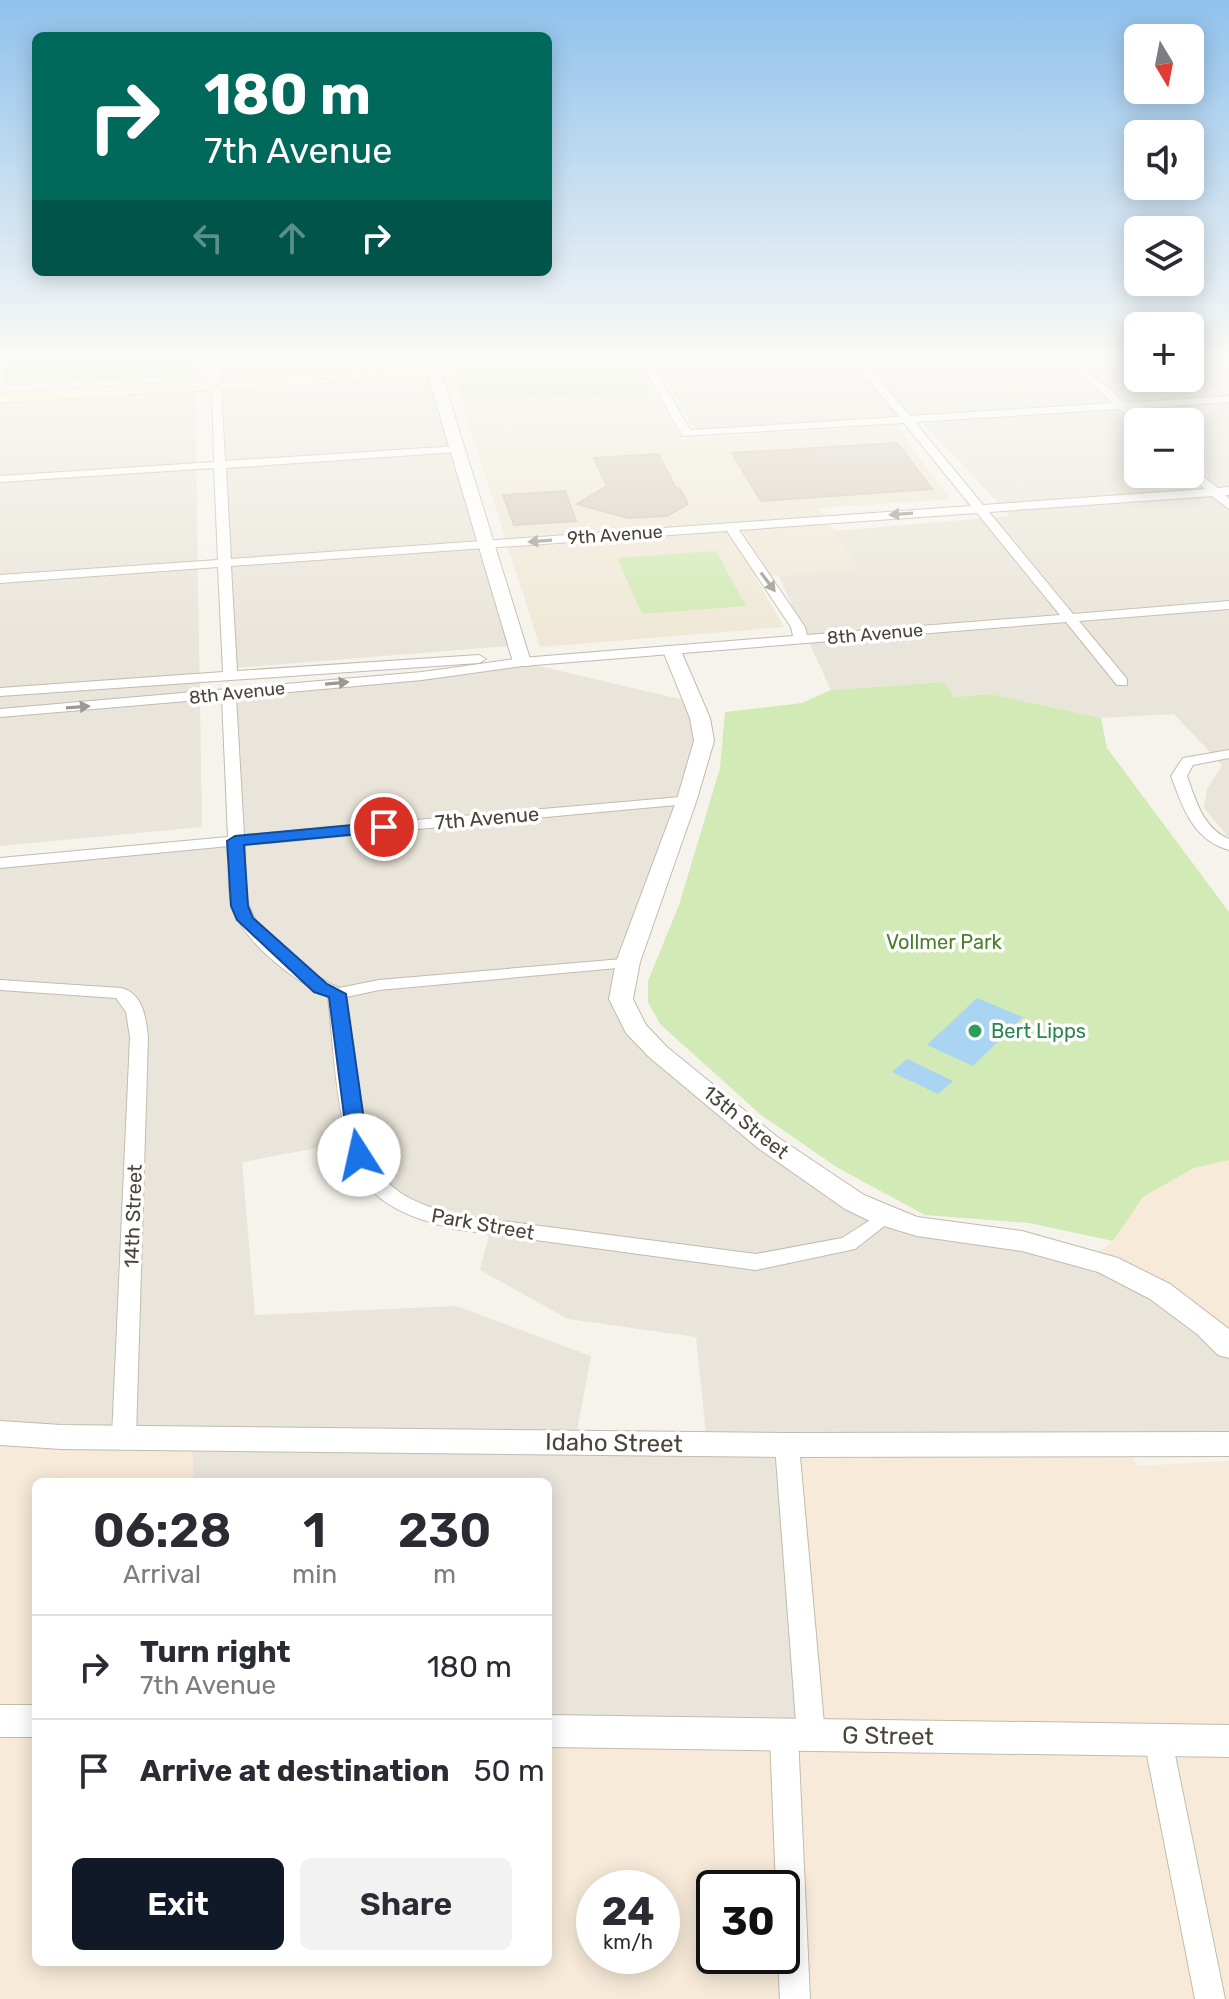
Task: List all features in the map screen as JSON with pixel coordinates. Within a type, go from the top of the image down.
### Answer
[{"type":"street","points":[[221,453],[230,676]]},
{"type":"street","points":[[0,479],[395,453]]},
{"type":"street","points":[[459,453],[522,662]]},
{"type":"street","points":[[934,453],[1122,682]]},
{"type":"street","points":[[1204,482],[1229,505]]},
{"type":"street","name":"9th Avenue","points":[[0,579],[1229,491]]},
{"type":"street","points":[[730,526],[791,615],[801,640]]},
{"type":"street","name":"8th Avenue","points":[[0,713],[433,675],[522,662],[1229,605]]},
{"type":"street","name":"13th Street","points":[[672,651],[703,728],[704,741],[687,799],[628,962],[621,999],[635,1028],[658,1052],[818,1180],[886,1217],[931,1228],[1021,1241],[1092,1258],[1163,1292],[1192,1311],[1229,1347]]},
{"type":"street","name":"8th Avenue","points":[[0,692],[463,658],[522,662]]},
{"type":"street","points":[[229,694],[240,906],[245,920],[321,988],[337,994],[379,985],[628,962]]},
{"type":"street","points":[[1229,754],[1188,761],[1179,776],[1198,824],[1208,836],[1229,845]]},
{"type":"street","name":"7th Avenue","points":[[0,863],[687,799]]},
{"type":"street","name":"14th Street","points":[[0,985],[108,991],[129,998],[136,1009],[139,1037],[124,1437]]},
{"type":"street","name":"Park Street","points":[[337,994],[359,1155],[375,1183],[423,1214],[454,1222],[756,1262],[848,1244],[886,1217]]},
{"type":"street","name":"Idaho Street","points":[[0,1433],[787,1445],[1229,1444]]},
{"type":"street","points":[[787,1445],[798,1735],[795,1999]]},
{"type":"street","points":[[0,1721],[32,1721]]},
{"type":"street","name":"G Street","points":[[552,1731],[1229,1741]]},
{"type":"street","points":[[1158,1740],[1210,1999]]},
{"type":"shaded area","points":[[0,453],[196,453],[202,827],[0,846]]},
{"type":"shaded area","points":[[225,453],[452,453],[508,646],[234,668]]},
{"type":"shaded area","points":[[478,453],[917,453],[950,499],[819,508],[859,569],[755,577],[784,627],[540,647]]},
{"type":"shaded area","points":[[952,453],[1124,453],[1124,488],[1204,488],[1204,453],[1229,453],[1229,838],[1204,808],[1207,789],[1222,765],[1174,714],[1101,718],[990,694],[955,697],[943,682],[831,690],[778,575],[858,569],[834,531],[1010,516]]},
{"type":"shaded area","points":[[522,662],[692,702],[703,728],[621,999],[658,1052],[886,1217],[1092,1258],[1229,1347],[1229,1444],[1126,1447],[1229,1617],[811,1735],[552,1729],[552,1478],[194,1478],[191,1438],[0,1433],[0,862],[235,841],[229,694]],"holes":[[[355,1141],[388,1194],[491,1227],[480,1270],[568,1319],[696,1337],[707,1444],[575,1442],[591,1356],[456,1306],[255,1315],[242,1162]]]},
{"type":"shaded area","points":[[1229,1160],[1229,1347],[1092,1258],[1113,1241],[1143,1197],[1194,1168]]},
{"type":"shaded area","points":[[0,1433],[191,1437],[194,1478],[32,1478],[32,1966],[552,1966],[552,1729],[811,1735],[787,1445],[1126,1446],[1138,1466],[1229,1461],[1229,1999],[0,1999]]},
{"type":"green space","points":[[716,551],[746,606],[642,614],[617,558]]},
{"type":"green space","name":"Vollmer Park","points":[[943,682],[955,697],[990,694],[1101,718],[1107,748],[1229,912],[1229,1160],[1194,1168],[1143,1197],[1113,1241],[1029,1223],[925,1215],[838,1168],[761,1115],[660,1024],[648,1002],[648,981],[679,905],[720,768],[725,712],[802,703],[831,690]]},
{"type":"water","name":"Bert Lipps","points":[[977,998],[1023,1017],[973,1066],[927,1045]]},
{"type":"water","points":[[907,1059],[953,1081],[938,1094],[892,1072]]},
{"type":"building","points":[[732,453],[905,453],[932,489],[761,501]]},
{"type":"building","points":[[658,454],[675,487],[680,489],[688,504],[667,516],[628,518],[577,504],[607,486],[594,458]]},
{"type":"building","points":[[565,491],[576,521],[514,525],[503,495]]},
{"type":"place","name":"Bert Lipps","points":[[975,1031]]},
{"type":"route","points":[[359,1155],[337,994],[321,988],[245,920],[240,906],[235,841],[384,827]]}]
